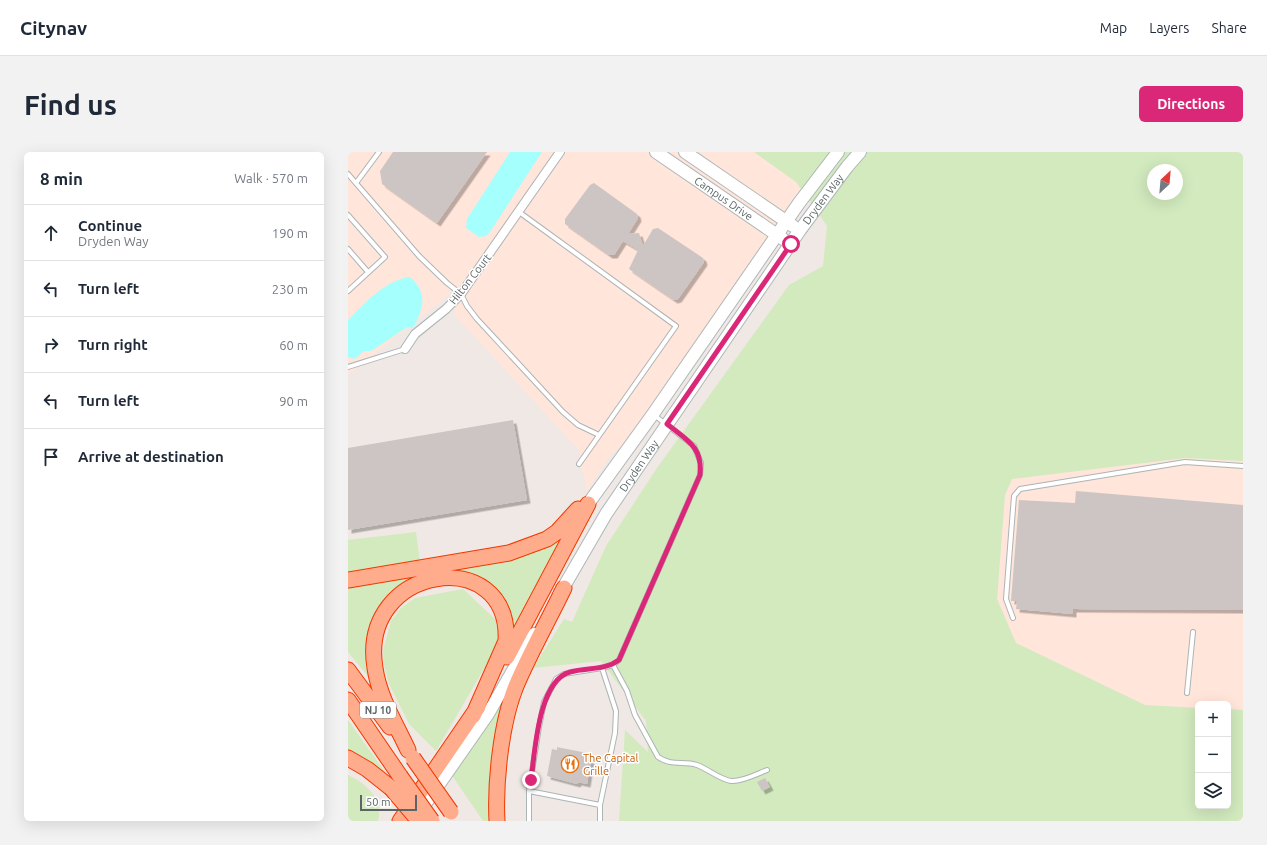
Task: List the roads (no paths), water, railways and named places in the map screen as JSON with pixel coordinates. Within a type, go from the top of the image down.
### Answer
[{"type":"highway","points":[[348,580],[478,559],[509,553],[535,545],[557,532],[578,510],[588,504]]},
{"type":"highway","points":[[400,821],[473,716],[505,661],[588,504]]},
{"type":"highway","points":[[410,754],[381,692],[375,669],[374,640],[380,621],[395,599],[407,589],[426,580],[452,578],[473,582],[490,594],[500,606],[504,615],[506,641],[473,716]]},
{"type":"highway","points":[[497,821],[497,789],[510,705],[516,687],[564,588]]},
{"type":"highway","name":"NJ 10","points":[[348,670],[454,817]]},
{"type":"highway","name":"NJ 10","points":[[348,700],[432,821]]},
{"type":"highway","points":[[348,758],[367,769],[391,788],[419,821]]},
{"type":"street","name":"Hilton Court","points":[[405,349],[414,334],[446,309],[461,294],[560,152]]},
{"type":"street","name":"Campus Drive","points":[[656,152],[791,244]]},
{"type":"street","name":"Campus Drive","points":[[685,152],[786,222],[800,230]]},
{"type":"street","name":"Dryden Way","points":[[588,504],[653,414],[786,222],[838,152]]},
{"type":"street","name":"Dryden Way","points":[[413,821],[488,714],[544,616],[564,588],[606,514],[800,230],[860,152]]},
{"type":"lane","points":[[356,183],[379,152]]},
{"type":"lane","points":[[348,174],[419,256],[447,283],[461,294],[467,306],[477,319],[563,412],[578,425],[598,435]]},
{"type":"lane","points":[[518,212],[676,326],[579,464]]},
{"type":"lane","points":[[348,215],[385,257],[350,289],[348,283]]},
{"type":"lane","points":[[348,249],[368,272]]},
{"type":"lane","name":"Hilton Court","points":[[348,367],[405,349]]},
{"type":"lane","points":[[529,821],[529,791],[542,709],[553,685],[556,680],[570,672],[602,668],[613,665],[619,660],[700,475],[701,462],[694,446],[653,414]]},
{"type":"lane","points":[[1013,618],[1006,599],[1014,496],[1020,489],[1185,462],[1243,466]]},
{"type":"lane","points":[[1187,693],[1193,632]]},
{"type":"lane","points":[[613,665],[627,691],[635,715],[658,756],[664,761],[672,764],[696,764],[731,781],[768,770]]},
{"type":"lane","points":[[600,821],[600,805],[615,733],[616,711],[602,668]]},
{"type":"lane","points":[[529,791],[600,805]]},
{"type":"water","points":[[510,152],[542,152],[492,229],[486,236],[479,237],[466,228],[467,219]]},
{"type":"water","points":[[410,277],[420,289],[422,295],[421,308],[413,328],[407,327],[371,351],[364,351],[355,359],[348,357],[348,320],[368,300],[384,288],[401,279]]},
{"type":"place","name":"The Capital Grille","points":[[570,764]]}]
